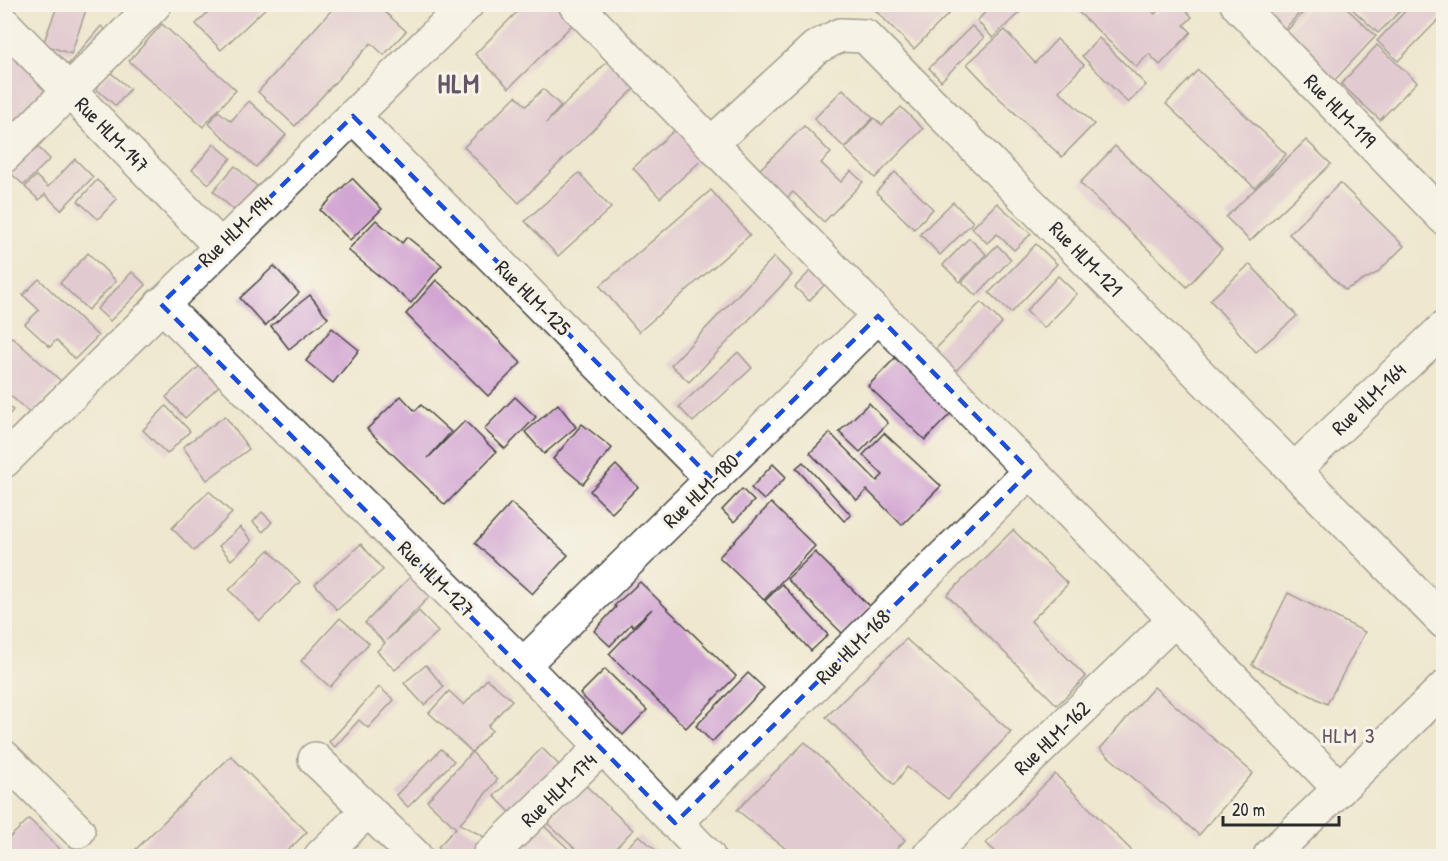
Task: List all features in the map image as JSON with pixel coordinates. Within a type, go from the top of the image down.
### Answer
[{"type":"street","points":[[4,156],[154,4]]},
{"type":"street","name":"Rue HLM-194","points":[[4,461],[219,246],[467,4]]},
{"type":"street","points":[[575,4],[1340,789]]},
{"type":"street","name":"Rue HLM-119","points":[[1237,4],[1443,218]]},
{"type":"street","name":"Rue HLM-147","points":[[4,24],[219,246]]},
{"type":"street","name":"Rue HLM-121","points":[[711,144],[815,48],[840,35],[865,36],[1443,622]]},
{"type":"street","name":"Rue HLM-125","points":[[353,116],[713,480]]},
{"type":"street","name":"Rue HLM-127","points":[[161,304],[523,665],[708,856]]},
{"type":"street","name":"Rue HLM-180","points":[[523,665],[879,316]]},
{"type":"street","name":"Rue HLM-164","points":[[1294,470],[1443,328]]},
{"type":"street","name":"Rue HLM-168","points":[[675,823],[1030,471]]},
{"type":"street","name":"Rue HLM-162","points":[[930,856],[1175,619]]},
{"type":"street","points":[[1270,856],[1443,688]]},
{"type":"street","name":"Rue HLM-174","points":[[489,856],[602,747]]},
{"type":"street","points":[[4,757],[78,831]]},
{"type":"street","points":[[315,759],[414,856]]},
{"type":"street","points":[[321,856],[368,810]]},
{"type":"highlighted area","points":[[353,116],[713,480],[878,316],[1030,471],[675,823],[161,304]]},
{"type":"building","points":[[58,4],[88,4],[71,54],[43,44]]},
{"type":"building","points":[[216,4],[270,4],[221,50],[196,24]]},
{"type":"building","points":[[337,4],[376,4],[406,31],[384,55],[371,43],[295,126],[258,92]]},
{"type":"building","points":[[525,4],[561,4],[577,20],[509,88],[475,54]]},
{"type":"building","points":[[869,4],[958,4],[914,49]]},
{"type":"building","points":[[993,4],[1028,4],[993,38],[977,21]]},
{"type":"building","points":[[1070,4],[1145,4],[1155,14],[1164,4],[1179,4],[1192,17],[1184,25],[1191,32],[1160,65],[1149,54],[1136,67]]},
{"type":"building","points":[[1311,4],[1342,4],[1376,36],[1332,83],[1282,36]]},
{"type":"building","points":[[1347,4],[1407,4],[1378,33]]},
{"type":"building","points":[[1412,4],[1444,4],[1444,14],[1398,61],[1377,41]]},
{"type":"building","points":[[1267,5],[1307,5],[1280,34],[1258,14]]},
{"type":"building","points":[[162,24],[236,90],[203,127],[129,61]]},
{"type":"building","points":[[101,26],[112,36],[73,81],[62,72]]},
{"type":"building","points":[[972,26],[984,38],[941,81],[929,68]]},
{"type":"building","points":[[1005,30],[1035,63],[1057,39],[1084,65],[1059,91],[1094,124],[1062,157],[1000,99],[967,64]]},
{"type":"building","points":[[4,35],[60,92],[20,130],[4,114]]},
{"type":"building","points":[[1099,38],[1146,85],[1128,103],[1082,56]]},
{"type":"building","points":[[1377,45],[1417,82],[1380,120],[1341,84]]},
{"type":"building","points":[[611,58],[638,85],[519,203],[464,147],[516,96],[526,106],[543,89],[561,106],[546,123]]},
{"type":"building","points":[[1198,70],[1286,154],[1255,188],[1166,104]]},
{"type":"building","points":[[110,72],[130,89],[116,106],[95,88]]},
{"type":"building","points":[[843,89],[873,118],[844,147],[814,119]]},
{"type":"building","points":[[249,101],[286,135],[256,167],[209,124],[218,111],[231,121]]},
{"type":"building","points":[[901,107],[923,129],[875,178],[845,149],[874,118],[882,125]]},
{"type":"building","points":[[804,126],[831,153],[821,163],[841,182],[851,171],[863,182],[824,222],[793,192],[783,202],[755,174]]},
{"type":"building","points":[[678,127],[705,157],[660,198],[633,168]]},
{"type":"building","points":[[1306,140],[1331,164],[1250,241],[1226,217]]},
{"type":"building","points":[[34,143],[50,159],[24,185],[8,171]]},
{"type":"building","points":[[214,144],[231,158],[209,184],[192,170]]},
{"type":"building","points":[[1115,146],[1222,249],[1187,287],[1080,183]]},
{"type":"building","points":[[75,159],[93,177],[61,210],[45,194],[39,200],[25,187],[36,176],[48,187]]},
{"type":"building","points":[[235,166],[257,186],[235,211],[213,191]]},
{"type":"building","points":[[895,172],[933,209],[914,229],[876,192]]},
{"type":"building","points":[[579,173],[611,208],[558,256],[525,221]]},
{"type":"building","points":[[352,178],[382,209],[350,240],[320,210]]},
{"type":"building","points":[[97,180],[117,199],[98,219],[78,201]]},
{"type":"building","points":[[1340,183],[1404,246],[1377,273],[1345,290],[1289,234]]},
{"type":"building","points":[[711,190],[750,235],[639,332],[600,286]]},
{"type":"building","points":[[953,202],[973,222],[940,255],[920,234]]},
{"type":"building","points":[[997,203],[1031,234],[1014,250],[997,234],[987,243],[972,228]]},
{"type":"building","points":[[376,220],[402,243],[407,237],[442,265],[411,303],[348,250]]},
{"type":"building","points":[[969,238],[986,254],[960,282],[943,265]]},
{"type":"building","points":[[1036,244],[1057,264],[1011,313],[989,293]]},
{"type":"building","points":[[997,245],[1011,259],[976,296],[962,282]]},
{"type":"building","points":[[88,253],[116,281],[88,310],[60,283]]},
{"type":"building","points":[[774,257],[792,275],[689,382],[671,365]]},
{"type":"building","points":[[1250,264],[1297,316],[1256,352],[1210,300]]},
{"type":"building","points":[[274,266],[299,293],[265,326],[240,298]]},
{"type":"building","points":[[815,266],[829,280],[809,301],[795,287]]},
{"type":"building","points":[[132,272],[146,285],[110,321],[97,309]]},
{"type":"building","points":[[1058,276],[1077,294],[1044,328],[1026,311]]},
{"type":"building","points":[[39,279],[98,336],[75,359],[56,340],[50,347],[25,324],[39,310],[23,295]]},
{"type":"building","points":[[436,280],[467,307],[521,363],[488,396],[406,314]]},
{"type":"building","points":[[310,295],[328,318],[289,349],[271,326]]},
{"type":"building","points":[[981,302],[1002,323],[947,380],[926,359]]},
{"type":"building","points":[[332,328],[359,350],[333,383],[306,361]]},
{"type":"building","points":[[12,337],[61,381],[31,414],[4,390],[4,345]]},
{"type":"building","points":[[738,352],[752,368],[693,422],[679,407]]},
{"type":"building","points":[[895,358],[952,412],[925,440],[868,386]]},
{"type":"building","points":[[204,362],[224,381],[185,418],[166,397]]},
{"type":"building","points":[[401,396],[415,411],[421,405],[451,432],[428,458],[465,421],[496,452],[445,505],[367,429]]},
{"type":"building","points":[[515,397],[536,417],[505,449],[484,429]]},
{"type":"building","points":[[4,402],[13,410],[4,420]]},
{"type":"building","points":[[869,403],[888,423],[860,452],[839,432]]},
{"type":"building","points":[[558,404],[576,427],[544,454],[525,432]]},
{"type":"building","points":[[166,406],[190,431],[167,454],[143,430]]},
{"type":"building","points":[[225,416],[249,449],[207,480],[183,447]]},
{"type":"building","points":[[582,424],[612,448],[583,484],[553,459]]},
{"type":"building","points":[[830,433],[877,481],[883,475],[863,455],[884,433],[941,486],[902,525],[867,490],[857,500],[810,453]]},
{"type":"building","points":[[803,462],[851,515],[844,521],[796,468]]},
{"type":"building","points":[[773,464],[786,477],[764,500],[751,488]]},
{"type":"building","points":[[616,465],[638,487],[612,513],[590,491]]},
{"type":"building","points":[[742,489],[754,501],[734,522],[722,510]]},
{"type":"building","points":[[209,491],[232,513],[194,551],[172,528]]},
{"type":"building","points":[[511,503],[568,555],[532,594],[475,543]]},
{"type":"building","points":[[771,503],[815,546],[764,600],[719,557]]},
{"type":"building","points":[[262,512],[272,522],[263,532],[253,522]]},
{"type":"building","points":[[240,527],[252,541],[231,560],[219,546]]},
{"type":"building","points":[[1013,530],[1068,584],[1031,621],[1086,677],[1057,705],[947,595]]},
{"type":"building","points":[[361,544],[383,570],[337,610],[315,584]]},
{"type":"building","points":[[269,550],[300,582],[260,621],[229,590]]},
{"type":"building","points":[[815,552],[870,607],[843,634],[787,579]]},
{"type":"building","points":[[419,568],[439,587],[387,640],[419,611],[438,632],[395,670],[377,651],[385,643],[365,623]]},
{"type":"building","points":[[640,582],[736,676],[686,728],[609,654],[652,609],[633,626],[631,624],[610,646],[594,631],[616,607],[614,606]]},
{"type":"building","points":[[782,584],[828,635],[811,651],[765,601]]},
{"type":"building","points":[[1288,593],[1365,632],[1327,704],[1252,665]]},
{"type":"building","points":[[340,618],[369,643],[330,687],[301,661]]},
{"type":"building","points":[[906,639],[1011,732],[948,799],[907,767],[894,785],[826,717]]},
{"type":"building","points":[[426,665],[444,687],[424,705],[404,683]]},
{"type":"building","points":[[605,669],[647,710],[623,735],[580,694]]},
{"type":"building","points":[[748,673],[764,688],[712,742],[696,726]]},
{"type":"building","points":[[487,679],[512,700],[488,726],[492,730],[472,752],[429,713],[449,691],[464,705]]},
{"type":"building","points":[[379,687],[394,700],[368,728],[359,720],[335,747],[329,742]]},
{"type":"building","points":[[1154,687],[1253,773],[1199,835],[1100,749]]},
{"type":"building","points":[[805,742],[905,840],[890,856],[795,856],[737,810]]},
{"type":"building","points":[[542,748],[562,768],[514,816],[494,796]]},
{"type":"building","points":[[441,749],[454,761],[408,807],[396,795]]},
{"type":"building","points":[[472,752],[497,780],[460,824],[488,839],[473,856],[448,856],[438,847],[456,828],[427,801]]},
{"type":"building","points":[[231,756],[307,832],[282,856],[129,856]]},
{"type":"building","points":[[1055,774],[1137,856],[1000,856],[986,843]]},
{"type":"building","points":[[583,783],[633,830],[608,856],[583,856],[546,822]]},
{"type":"building","points":[[29,819],[67,856],[4,856],[4,843]]},
{"type":"building","points":[[543,825],[576,856],[512,856]]},
{"type":"building","points":[[639,835],[662,856],[619,856]]},
{"type":"district","name":"HLM","points":[[459,84]]},
{"type":"district","name":"HLM 3","points":[[1349,735]]}]
